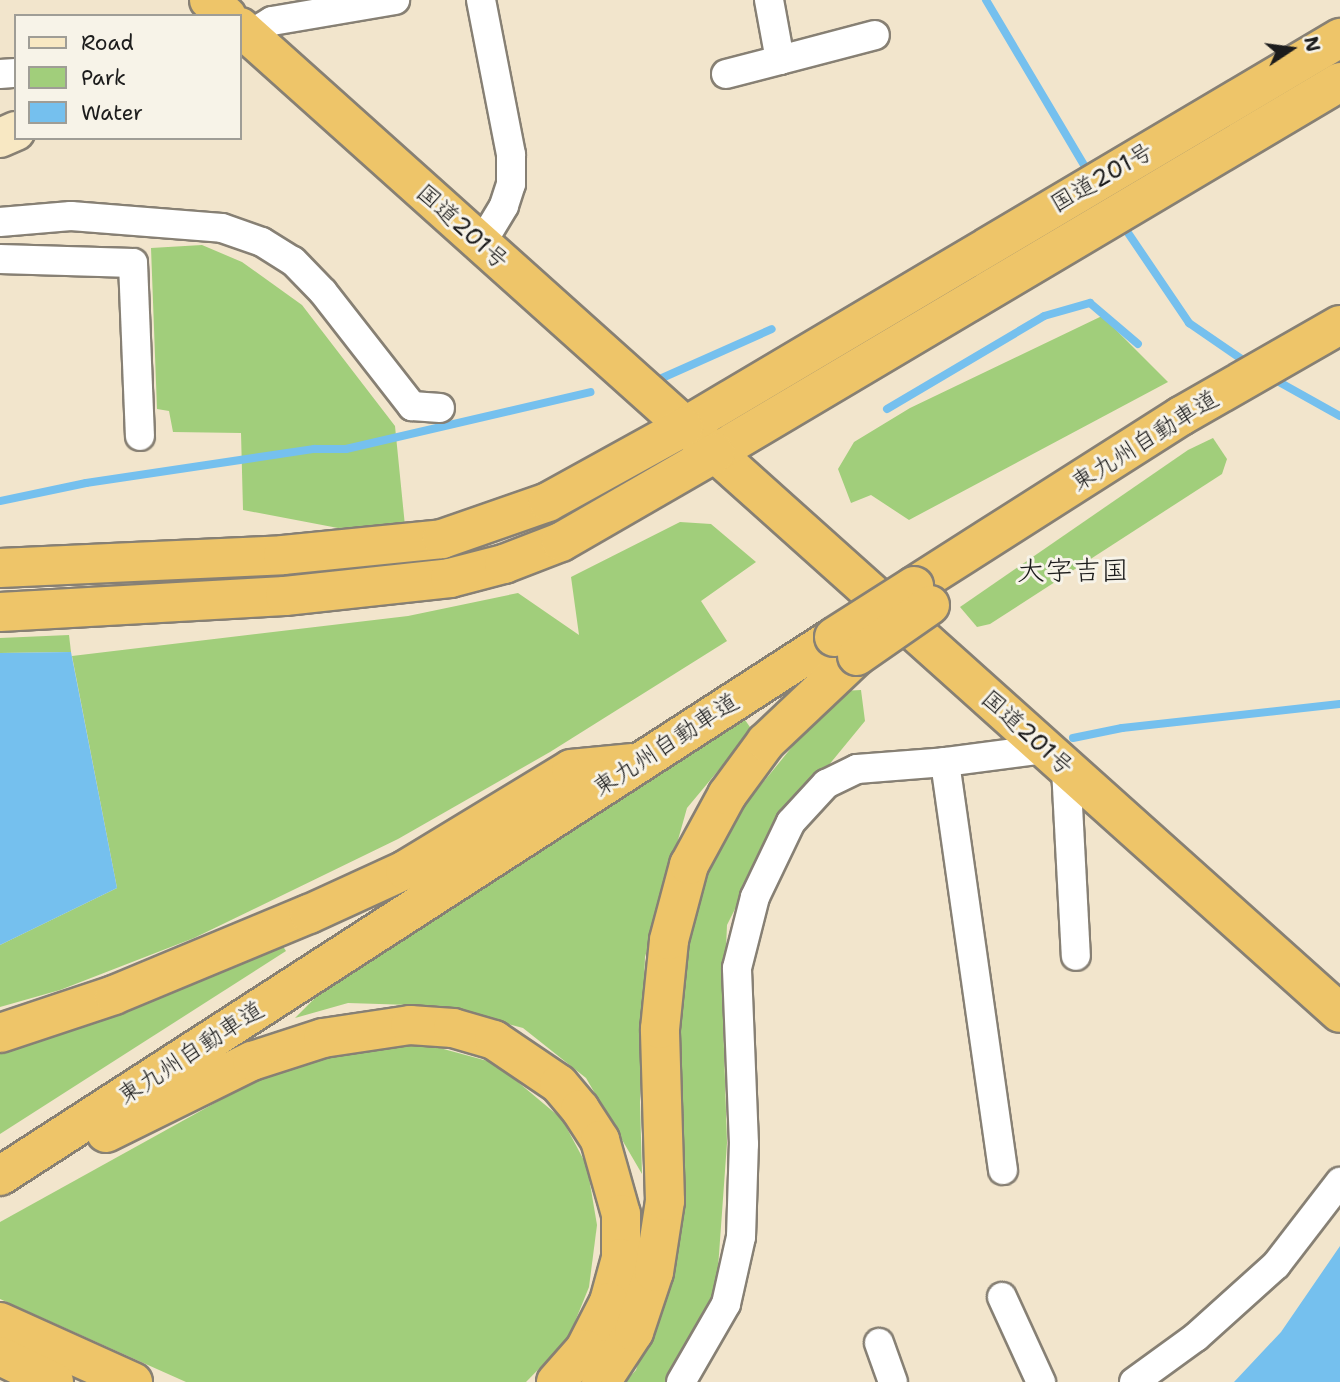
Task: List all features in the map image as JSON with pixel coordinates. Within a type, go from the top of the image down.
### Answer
[{"type":"highway","name":"国道201号","points":[[209,0],[223,14]]},
{"type":"highway","name":"国道201号","points":[[242,32],[1340,1013]]},
{"type":"highway","name":"国道201号","points":[[684,427],[1340,38]]},
{"type":"highway","name":"国道201号","points":[[715,453],[1340,82]]},
{"type":"highway","name":"東九州自動車道","points":[[0,1176],[640,762],[846,646],[1184,422],[1338,326]]},
{"type":"highway","points":[[0,568],[283,555],[442,539],[548,502],[684,427]]},
{"type":"highway","points":[[0,612],[285,596],[450,579],[504,564],[561,542],[715,453]]},
{"type":"highway","points":[[601,1382],[634,1332],[654,1272],[665,1201],[660,1029],[669,940],[689,865],[727,795],[765,742],[846,646]]},
{"type":"highway","points":[[0,1032],[138,985],[309,915],[405,870],[571,769],[640,762]]},
{"type":"highway","points":[[0,1185],[252,1061],[323,1038],[410,1025],[453,1028],[494,1040],[559,1084],[580,1109],[600,1140],[621,1214],[621,1258],[609,1302],[586,1349],[556,1382]]},
{"type":"highway","points":[[0,1322],[133,1382]]},
{"type":"highway","points":[[0,1356],[54,1382]]},
{"type":"street","points":[[242,28],[395,0]]},
{"type":"street","points":[[481,0],[511,155],[511,184],[504,206],[481,244]]},
{"type":"street","points":[[769,0],[780,60]]},
{"type":"street","points":[[726,74],[875,35]]},
{"type":"street","points":[[0,222],[71,216],[222,228],[262,242],[293,261],[323,292],[412,405],[440,408]]},
{"type":"street","points":[[0,259],[133,263],[139,436]]},
{"type":"street","points":[[681,1382],[726,1304],[741,1237],[744,1143],[737,968],[755,897],[791,822],[826,784],[857,769],[944,762],[1056,759],[1076,956]]},
{"type":"street","points":[[944,762],[1003,1170]]},
{"type":"street","points":[[1134,1382],[1196,1337],[1276,1265],[1340,1182]]},
{"type":"street","points":[[1002,1297],[1041,1382]]},
{"type":"street","points":[[878,1343],[893,1382]]},
{"type":"green space","points":[[202,245],[242,262],[302,305],[395,426],[405,526],[338,528],[243,510],[241,433],[173,432],[169,411],[157,409],[151,248]]},
{"type":"green space","points":[[1102,316],[1168,382],[909,520],[871,495],[851,503],[838,469],[854,442],[910,408]]},
{"type":"green space","points":[[1213,438],[1227,459],[1222,474],[990,624],[977,627],[960,607],[1188,450]]},
{"type":"green space","points":[[680,522],[711,524],[756,562],[701,601],[727,641],[550,752],[398,839],[194,938],[60,990],[0,1007],[0,945],[117,888],[72,656],[408,616],[518,593],[579,635],[571,577]]},
{"type":"green space","points":[[69,635],[71,652],[0,653],[0,638]]},
{"type":"green space","points":[[861,690],[865,721],[773,833],[727,925],[723,1018],[727,1143],[717,1282],[694,1345],[671,1382],[625,1382],[636,1370],[678,1244],[678,1006],[685,924],[722,833],[822,710],[842,691]]},
{"type":"green space","points":[[743,717],[752,730],[687,808],[645,957],[640,1102],[642,1174],[586,1078],[523,1028],[442,1006],[348,1003],[295,1018],[317,996]]},
{"type":"green space","points":[[280,942],[286,951],[0,1134],[0,1050]]},
{"type":"green space","points":[[425,1044],[495,1063],[562,1119],[587,1166],[597,1225],[589,1287],[568,1339],[526,1382],[186,1382],[0,1299],[0,1222],[280,1067],[346,1049]]},
{"type":"water","points":[[71,652],[117,888],[0,945],[0,653]]},
{"type":"water","points":[[1340,1246],[1340,1382],[1234,1382],[1281,1332]]},
{"type":"waterway","points":[[986,0],[1090,175]]},
{"type":"waterway","points":[[1122,224],[1189,323],[1250,365]]},
{"type":"waterway","points":[[887,409],[1044,316],[1090,303],[1138,344]]},
{"type":"waterway","points":[[662,378],[772,329]]},
{"type":"waterway","points":[[1270,377],[1340,416]]},
{"type":"waterway","points":[[0,501],[86,483],[314,449],[346,449],[590,392]]},
{"type":"waterway","points":[[1073,738],[1122,728],[1340,704]]},
{"type":"district","name":"大字吉国","points":[[1073,570]]}]
